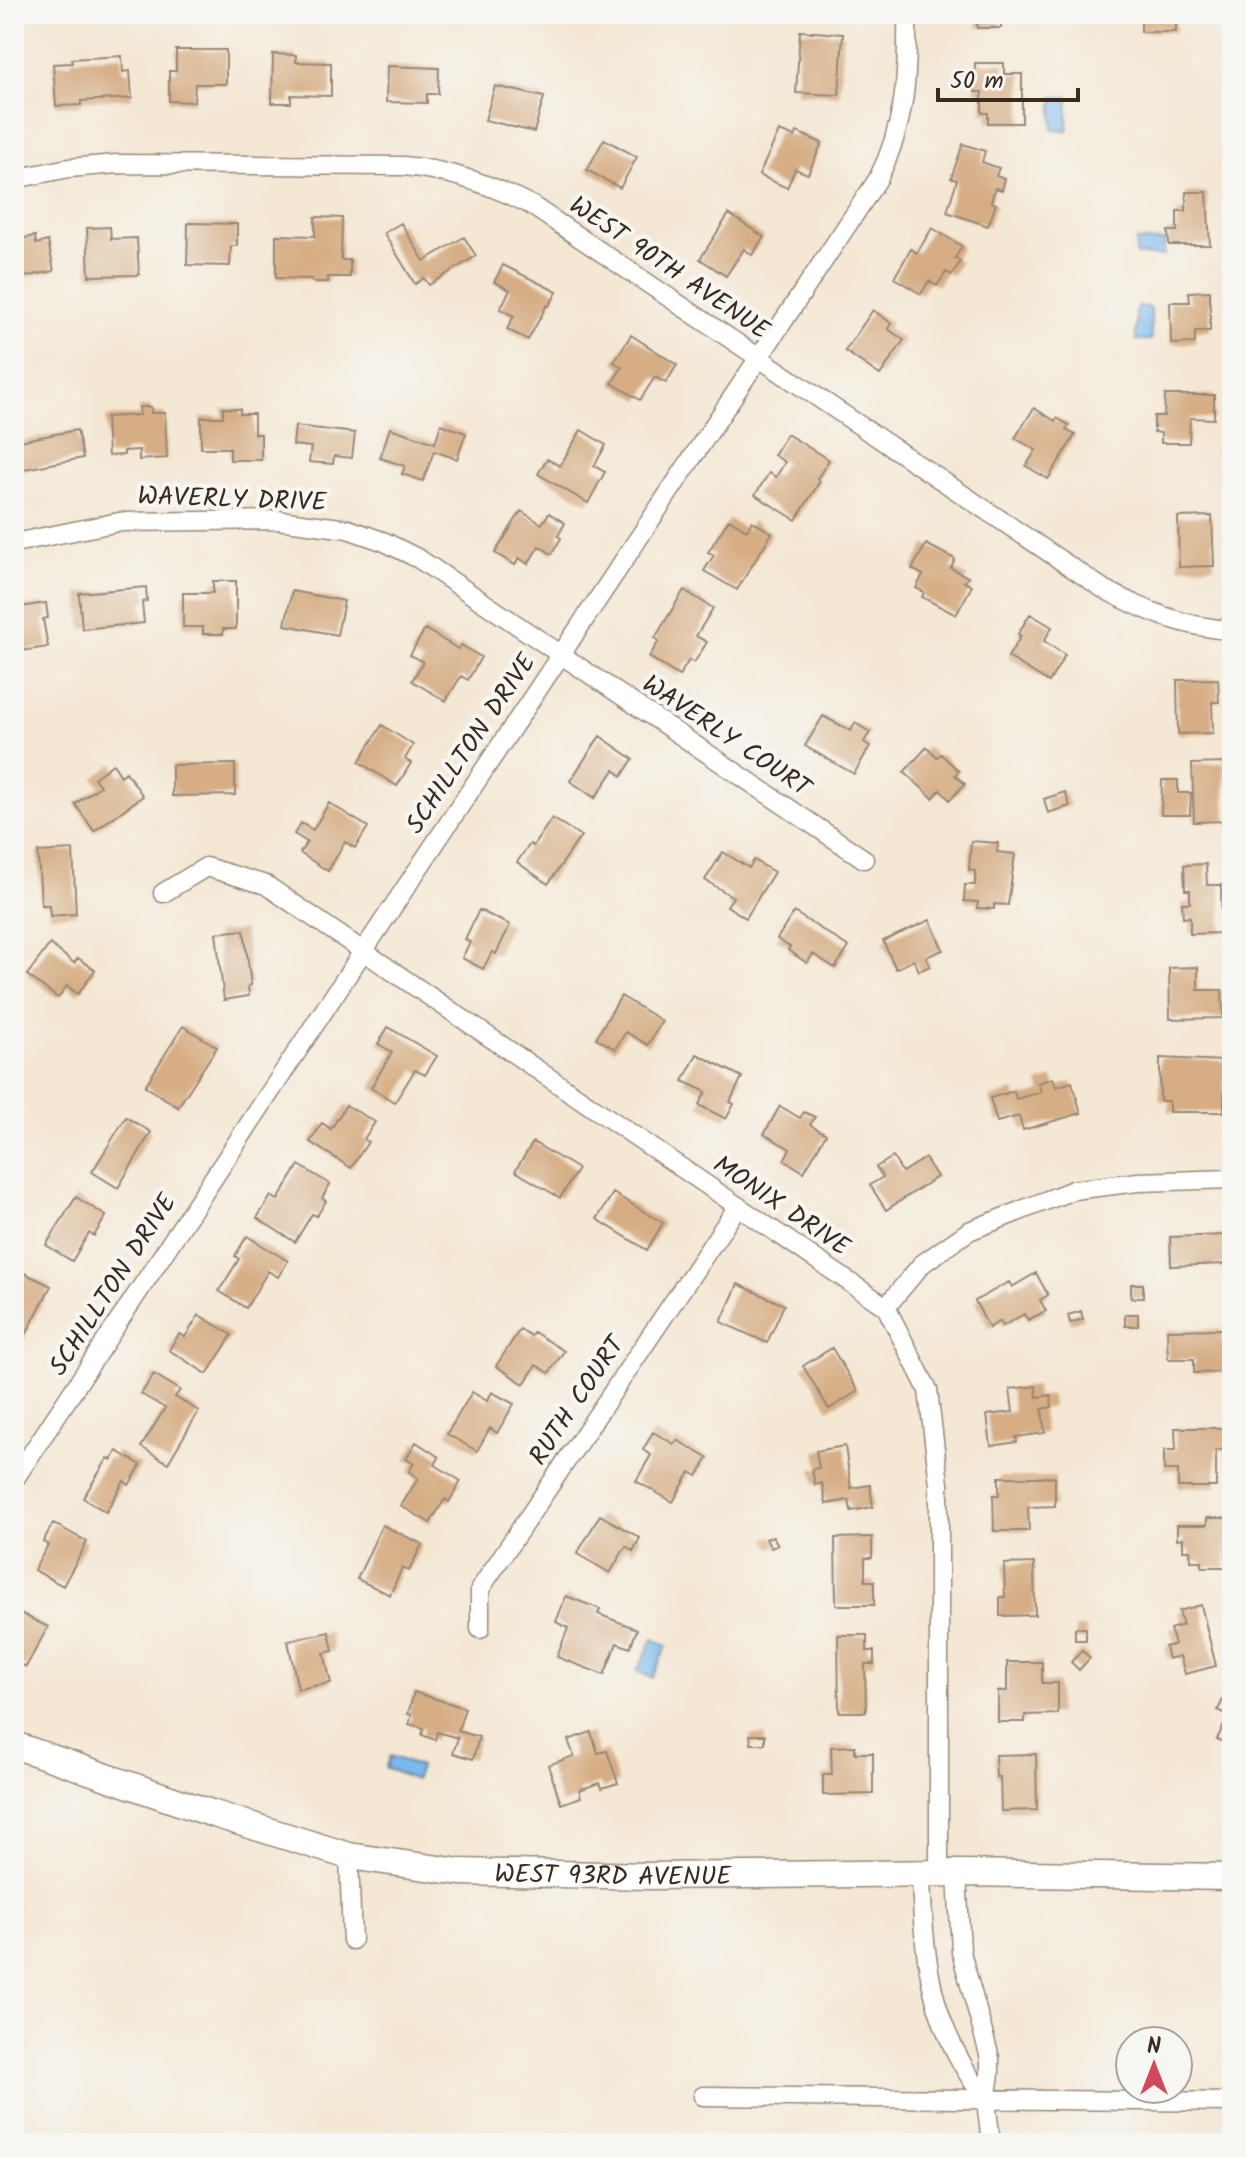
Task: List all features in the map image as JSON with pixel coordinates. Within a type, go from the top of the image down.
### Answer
[{"type":"street","name":"SCHILLTON DRIVE","points":[[14,1480],[878,179],[895,141],[906,100],[907,14]]},
{"type":"street","name":"WEST 90TH AVENUE","points":[[14,179],[69,168],[138,163],[378,166],[426,168],[497,188],[531,205],[1102,588],[1139,607],[1177,621],[1232,630]]},
{"type":"street","name":"WAVERLY DRIVE","points":[[14,543],[95,525],[134,521],[278,520],[329,525],[368,535],[411,555],[561,653]]},
{"type":"street","name":"WAVERLY COURT","points":[[561,653],[864,859]]},
{"type":"street","name":"MONIX DRIVE","points":[[163,893],[206,867],[266,885],[886,1307],[928,1390],[939,1484],[939,1873]]},
{"type":"street","points":[[886,1307],[922,1264],[969,1231],[1073,1190],[1138,1182],[1232,1179]]},
{"type":"street","name":"RUTH COURT","points":[[480,1629],[480,1589],[738,1206]]},
{"type":"street","name":"WEST 93RD AVENUE","points":[[14,1745],[211,1813],[349,1856],[460,1872],[691,1876],[939,1873],[1232,1877]]},
{"type":"street","points":[[349,1856],[352,1940]]},
{"type":"street","points":[[939,1873],[926,1963],[935,2006],[954,2052],[965,2073],[986,2100]]},
{"type":"street","points":[[939,1873],[990,2058],[986,2100],[991,2143]]},
{"type":"street","points":[[703,2096],[1232,2102]]},
{"type":"water","points":[[1053,97],[1068,97],[1068,130],[1053,130]]},
{"type":"water","points":[[1136,241],[1164,241],[1164,256],[1136,255]]},
{"type":"water","points":[[1139,307],[1151,310],[1151,340],[1136,340],[1136,310]]},
{"type":"water","points":[[653,1639],[667,1646],[652,1678],[637,1671]]},
{"type":"water","points":[[390,1756],[420,1767],[415,1780],[385,1768]]},
{"type":"building","points":[[977,14],[1015,14],[1015,18],[1001,18],[1001,28],[977,28]]},
{"type":"building","points":[[1141,14],[1176,14],[1176,32],[1141,32]]},
{"type":"building","points":[[800,31],[843,34],[839,95],[796,93]]},
{"type":"building","points":[[176,50],[226,50],[226,84],[195,84],[194,102],[169,101],[169,71],[176,71]]},
{"type":"building","points":[[273,54],[296,55],[296,62],[331,63],[331,96],[291,95],[291,103],[272,103]]},
{"type":"building","points":[[122,56],[123,72],[130,71],[132,98],[56,106],[53,64],[72,63],[71,59]]},
{"type":"building","points":[[975,63],[1004,63],[1004,74],[1022,74],[1022,123],[988,123],[988,113],[982,113],[982,92],[975,92]]},
{"type":"building","points":[[387,66],[439,68],[438,94],[427,94],[427,103],[386,102]]},
{"type":"building","points":[[495,86],[544,97],[534,132],[485,120]]},
{"type":"building","points":[[779,131],[795,137],[797,132],[822,143],[808,174],[795,169],[787,188],[759,175]]},
{"type":"building","points":[[604,139],[637,157],[620,188],[587,170]]},
{"type":"building","points":[[963,144],[985,151],[982,162],[999,168],[996,176],[1005,179],[1002,190],[995,188],[991,202],[996,204],[988,226],[947,212],[957,180],[951,178]]},
{"type":"building","points":[[1186,192],[1207,192],[1210,245],[1169,245],[1168,231],[1177,231],[1177,211],[1186,211]]},
{"type":"building","points":[[729,214],[764,237],[752,255],[744,249],[726,276],[700,259]]},
{"type":"building","points":[[315,217],[342,218],[341,260],[350,260],[350,277],[328,277],[328,282],[276,278],[276,235],[315,236]]},
{"type":"building","points":[[188,223],[237,224],[237,246],[231,246],[230,266],[187,265]]},
{"type":"building","points":[[401,223],[424,261],[464,237],[476,256],[429,285],[424,278],[415,284],[384,233]]},
{"type":"building","points":[[110,227],[111,239],[137,238],[139,275],[89,276],[87,228]]},
{"type":"building","points":[[932,228],[962,246],[955,258],[960,262],[952,275],[946,272],[937,286],[929,281],[921,294],[894,278],[911,249],[917,253]]},
{"type":"building","points":[[35,236],[36,244],[48,241],[54,271],[14,279],[14,240]]},
{"type":"building","points":[[503,265],[557,292],[528,340],[507,329],[514,316],[500,309],[510,290],[494,282]]},
{"type":"building","points":[[1210,291],[1210,331],[1195,331],[1195,343],[1171,344],[1170,302],[1190,302],[1189,292]]},
{"type":"building","points":[[873,310],[891,323],[888,329],[904,340],[880,375],[845,351]]},
{"type":"building","points":[[631,335],[677,365],[666,383],[655,377],[640,400],[612,383],[622,367],[614,362]]},
{"type":"building","points":[[1165,395],[1214,395],[1214,419],[1190,418],[1189,443],[1161,443],[1161,433],[1154,432],[1154,416],[1164,416]]},
{"type":"building","points":[[139,407],[151,407],[151,413],[165,413],[167,458],[139,460],[139,450],[108,456],[106,417],[140,415]]},
{"type":"building","points":[[223,408],[240,409],[240,414],[254,414],[254,434],[261,434],[261,460],[230,460],[230,448],[201,448],[201,417],[223,417]]},
{"type":"building","points":[[1034,408],[1055,421],[1057,418],[1069,425],[1066,430],[1075,435],[1048,479],[1026,466],[1036,450],[1015,438]]},
{"type":"building","points":[[441,424],[466,433],[457,459],[434,451],[423,481],[402,474],[405,466],[380,458],[390,428],[435,443]]},
{"type":"building","points":[[295,426],[355,433],[352,458],[334,456],[333,464],[309,462],[311,447],[293,445]]},
{"type":"building","points":[[77,430],[83,458],[14,471],[14,442]]},
{"type":"building","points":[[581,430],[606,445],[594,466],[605,472],[588,503],[538,474],[547,459],[560,466]]},
{"type":"building","points":[[787,434],[829,460],[796,520],[755,495],[769,473],[776,477],[785,462],[774,455]]},
{"type":"building","points":[[521,511],[542,524],[549,513],[565,523],[552,554],[539,546],[528,564],[519,558],[515,565],[495,553]]},
{"type":"building","points":[[1212,516],[1214,566],[1179,567],[1178,517]]},
{"type":"building","points":[[729,519],[747,530],[752,521],[772,533],[737,590],[704,571],[714,555],[708,552]]},
{"type":"building","points":[[926,544],[955,559],[951,568],[968,577],[964,582],[972,586],[956,615],[922,597],[924,592],[916,588],[923,575],[912,569]]},
{"type":"building","points":[[213,581],[236,581],[236,629],[223,629],[223,634],[203,634],[203,627],[183,627],[183,593],[213,593]]},
{"type":"building","points":[[146,587],[147,601],[142,602],[144,623],[82,629],[79,593]]},
{"type":"building","points":[[684,590],[713,608],[696,636],[707,642],[694,663],[689,660],[679,676],[649,657],[659,641],[655,638]]},
{"type":"building","points":[[292,591],[344,601],[337,635],[285,625]]},
{"type":"building","points":[[46,603],[48,618],[43,619],[48,647],[14,652],[14,608]]},
{"type":"building","points":[[1030,614],[1052,627],[1044,641],[1065,655],[1049,682],[1008,657]]},
{"type":"building","points":[[425,629],[458,649],[461,645],[481,657],[468,680],[461,676],[446,701],[412,681],[423,662],[410,655]]},
{"type":"building","points":[[1218,679],[1219,702],[1212,702],[1213,733],[1178,734],[1177,680]]},
{"type":"building","points":[[823,716],[851,731],[855,723],[870,732],[864,742],[870,746],[854,774],[805,746]]},
{"type":"building","points":[[382,725],[413,745],[405,759],[411,763],[397,786],[359,762]]},
{"type":"building","points":[[600,736],[633,759],[622,776],[614,770],[595,798],[570,781]]},
{"type":"building","points":[[927,747],[937,757],[941,754],[959,771],[955,775],[965,784],[950,800],[940,790],[933,798],[904,772]]},
{"type":"building","points":[[1224,763],[1226,821],[1194,822],[1192,764]]},
{"type":"building","points":[[113,764],[121,776],[126,772],[143,796],[94,831],[75,804],[100,786],[94,778]]},
{"type":"building","points":[[235,764],[235,795],[172,796],[172,765]]},
{"type":"building","points":[[1162,780],[1178,780],[1178,793],[1191,793],[1190,815],[1161,815]]},
{"type":"building","points":[[1065,792],[1070,806],[1048,813],[1044,799]]},
{"type":"building","points":[[329,803],[368,827],[355,848],[345,842],[328,871],[300,853],[307,842],[294,834],[301,823],[313,830]]},
{"type":"building","points":[[552,818],[581,836],[548,884],[517,862],[530,844],[533,846]]},
{"type":"building","points":[[971,841],[998,843],[997,852],[1015,854],[1008,905],[994,904],[994,909],[977,908],[978,902],[964,901],[965,885],[975,885],[975,871],[969,870]]},
{"type":"building","points":[[73,850],[76,914],[50,916],[49,905],[41,905],[38,852]]},
{"type":"building","points":[[723,852],[749,868],[754,860],[774,872],[746,918],[727,906],[733,897],[705,880]]},
{"type":"building","points":[[1206,864],[1207,885],[1221,885],[1222,933],[1190,934],[1190,917],[1183,918],[1182,903],[1190,903],[1190,890],[1185,890],[1184,865]]},
{"type":"building","points":[[479,910],[510,925],[496,954],[492,952],[483,969],[462,958],[470,942],[465,939]]},
{"type":"building","points":[[794,912],[849,947],[835,968],[813,954],[807,963],[777,939]]},
{"type":"building","points":[[930,920],[943,950],[926,957],[930,966],[919,971],[914,960],[896,969],[883,941]]},
{"type":"building","points":[[244,930],[251,985],[248,986],[249,996],[224,1000],[216,933]]},
{"type":"building","points":[[50,944],[74,963],[78,958],[95,970],[78,994],[67,986],[58,998],[27,975]]},
{"type":"building","points":[[1198,967],[1198,990],[1222,990],[1223,1018],[1170,1019],[1169,968]]},
{"type":"building","points":[[621,996],[662,1021],[648,1045],[626,1032],[615,1049],[596,1038]]},
{"type":"building","points":[[183,1026],[217,1047],[178,1107],[145,1086]]},
{"type":"building","points":[[388,1027],[437,1056],[425,1075],[415,1070],[395,1102],[371,1088],[392,1052],[378,1044]]},
{"type":"building","points":[[697,1054],[742,1077],[726,1119],[699,1105],[706,1092],[683,1081]]},
{"type":"building","points":[[1160,1058],[1225,1061],[1224,1112],[1169,1112],[1169,1101],[1160,1101]]},
{"type":"building","points":[[1053,1078],[1056,1087],[1072,1082],[1081,1113],[1023,1130],[1019,1116],[997,1122],[990,1098],[1014,1091],[1016,1099],[1041,1092],[1038,1083]]},
{"type":"building","points":[[346,1105],[375,1122],[364,1139],[368,1142],[351,1168],[310,1142],[322,1123],[331,1129]]},
{"type":"building","points":[[780,1106],[800,1118],[804,1112],[815,1117],[810,1125],[826,1134],[804,1172],[784,1160],[790,1149],[764,1134]]},
{"type":"building","points":[[126,1117],[151,1132],[118,1188],[92,1172]]},
{"type":"building","points":[[533,1142],[578,1169],[560,1198],[515,1171]]},
{"type":"building","points":[[893,1157],[902,1172],[925,1158],[937,1177],[886,1210],[870,1185],[883,1177],[876,1167]]},
{"type":"building","points":[[299,1165],[330,1184],[322,1198],[326,1201],[317,1216],[312,1214],[295,1242],[257,1218],[271,1196],[278,1200]]},
{"type":"building","points":[[613,1193],[663,1223],[647,1250],[597,1219]]},
{"type":"building","points":[[76,1197],[106,1216],[94,1236],[89,1233],[72,1261],[46,1245]]},
{"type":"building","points":[[1226,1235],[1227,1264],[1171,1266],[1170,1237]]},
{"type":"building","points":[[247,1236],[288,1261],[278,1277],[268,1271],[246,1308],[219,1291],[239,1259],[235,1256]]},
{"type":"building","points":[[20,1271],[51,1286],[21,1344],[14,1341],[14,1283]]},
{"type":"building","points":[[1036,1273],[1048,1295],[1040,1300],[1046,1311],[1028,1320],[1024,1314],[1003,1326],[1000,1321],[989,1328],[975,1301],[1009,1282],[1012,1287]]},
{"type":"building","points":[[738,1284],[784,1305],[767,1343],[721,1322]]},
{"type":"building","points":[[1131,1284],[1143,1284],[1143,1298],[1131,1298]]},
{"type":"building","points":[[1081,1311],[1083,1319],[1070,1323],[1068,1315]]},
{"type":"building","points":[[1125,1314],[1138,1314],[1138,1326],[1125,1326]]},
{"type":"building","points":[[199,1315],[232,1335],[207,1374],[169,1350],[179,1334],[185,1337]]},
{"type":"building","points":[[520,1329],[531,1336],[534,1332],[564,1351],[549,1373],[536,1365],[524,1384],[496,1366]]},
{"type":"building","points":[[1222,1329],[1222,1344],[1230,1344],[1231,1372],[1194,1373],[1194,1359],[1168,1359],[1167,1330]]},
{"type":"building","points":[[832,1348],[858,1391],[829,1409],[803,1366]]},
{"type":"building","points":[[154,1374],[180,1390],[175,1397],[199,1411],[168,1463],[141,1447],[165,1408],[141,1394]]},
{"type":"building","points":[[1036,1386],[1037,1397],[1051,1395],[1052,1407],[1042,1409],[1045,1433],[1016,1437],[1017,1442],[991,1446],[987,1415],[1013,1412],[1010,1389]]},
{"type":"building","points":[[472,1392],[487,1401],[492,1392],[514,1404],[497,1433],[490,1428],[477,1451],[447,1434]]},
{"type":"building","points":[[1175,1428],[1229,1428],[1229,1450],[1216,1450],[1216,1487],[1178,1487],[1178,1470],[1164,1470],[1164,1450],[1176,1450]]},
{"type":"building","points":[[653,1432],[674,1444],[677,1440],[708,1458],[697,1476],[690,1472],[673,1502],[636,1481],[651,1455],[643,1450]]},
{"type":"building","points":[[416,1442],[439,1457],[435,1465],[461,1481],[449,1502],[445,1499],[430,1523],[401,1506],[418,1478],[409,1472],[414,1463],[406,1459]]},
{"type":"building","points":[[845,1446],[851,1488],[870,1485],[873,1507],[851,1511],[849,1500],[826,1504],[822,1483],[815,1485],[812,1469],[819,1468],[816,1451]]},
{"type":"building","points":[[117,1451],[141,1465],[129,1485],[124,1481],[106,1512],[83,1498],[108,1458],[112,1460]]},
{"type":"building","points":[[999,1477],[1055,1477],[1055,1506],[1028,1507],[1029,1531],[994,1531],[993,1495],[999,1495]]},
{"type":"building","points":[[600,1515],[640,1538],[633,1551],[626,1546],[610,1573],[577,1554]]},
{"type":"building","points":[[1207,1518],[1230,1518],[1231,1541],[1226,1541],[1226,1567],[1202,1567],[1202,1561],[1191,1561],[1190,1550],[1183,1550],[1183,1538],[1177,1539],[1177,1525],[1207,1525]]},
{"type":"building","points":[[53,1523],[87,1542],[63,1586],[34,1570],[48,1545],[43,1542]]},
{"type":"building","points":[[382,1525],[422,1544],[409,1571],[402,1568],[390,1595],[357,1579]]},
{"type":"building","points":[[773,1536],[778,1545],[771,1548],[766,1539]]},
{"type":"building","points":[[872,1537],[872,1558],[865,1558],[865,1581],[874,1581],[874,1605],[836,1605],[835,1538]]},
{"type":"building","points":[[1034,1563],[1035,1615],[1000,1616],[1000,1597],[1005,1597],[1004,1564]]},
{"type":"building","points":[[566,1596],[600,1609],[598,1614],[637,1629],[630,1648],[617,1643],[604,1675],[557,1657],[568,1628],[556,1622]]},
{"type":"building","points":[[1201,1605],[1216,1666],[1185,1674],[1180,1656],[1168,1659],[1165,1647],[1175,1644],[1170,1629],[1183,1625],[1179,1611]]},
{"type":"building","points":[[14,1610],[48,1627],[26,1667],[14,1661]]},
{"type":"building","points":[[1075,1628],[1086,1628],[1086,1640],[1075,1640]]},
{"type":"building","points":[[329,1632],[333,1651],[324,1653],[331,1683],[298,1689],[288,1641]]},
{"type":"building","points":[[838,1635],[867,1635],[867,1651],[874,1651],[874,1664],[865,1664],[866,1712],[839,1712]]},
{"type":"building","points":[[1082,1650],[1090,1658],[1079,1670],[1071,1662]]},
{"type":"building","points":[[1007,1662],[1042,1662],[1042,1683],[1058,1683],[1058,1714],[1025,1715],[1025,1722],[998,1722],[998,1691],[1007,1691]]},
{"type":"building","points":[[1229,1687],[1232,1689],[1232,1746],[1217,1739],[1229,1715],[1218,1710]]},
{"type":"building","points":[[414,1692],[465,1708],[458,1731],[479,1737],[473,1759],[453,1753],[458,1738],[437,1732],[435,1740],[422,1735],[424,1728],[409,1724],[412,1715],[408,1714]]},
{"type":"building","points":[[591,1732],[598,1753],[607,1751],[618,1783],[602,1788],[600,1783],[579,1790],[581,1797],[561,1804],[548,1765],[574,1756],[568,1740]]},
{"type":"building","points":[[750,1735],[765,1735],[765,1744],[751,1744]]},
{"type":"building","points":[[855,1746],[855,1753],[873,1753],[873,1794],[823,1795],[823,1775],[832,1775],[831,1747]]},
{"type":"building","points":[[1036,1754],[1037,1810],[1001,1811],[1000,1777],[996,1777],[995,1755]]}]
